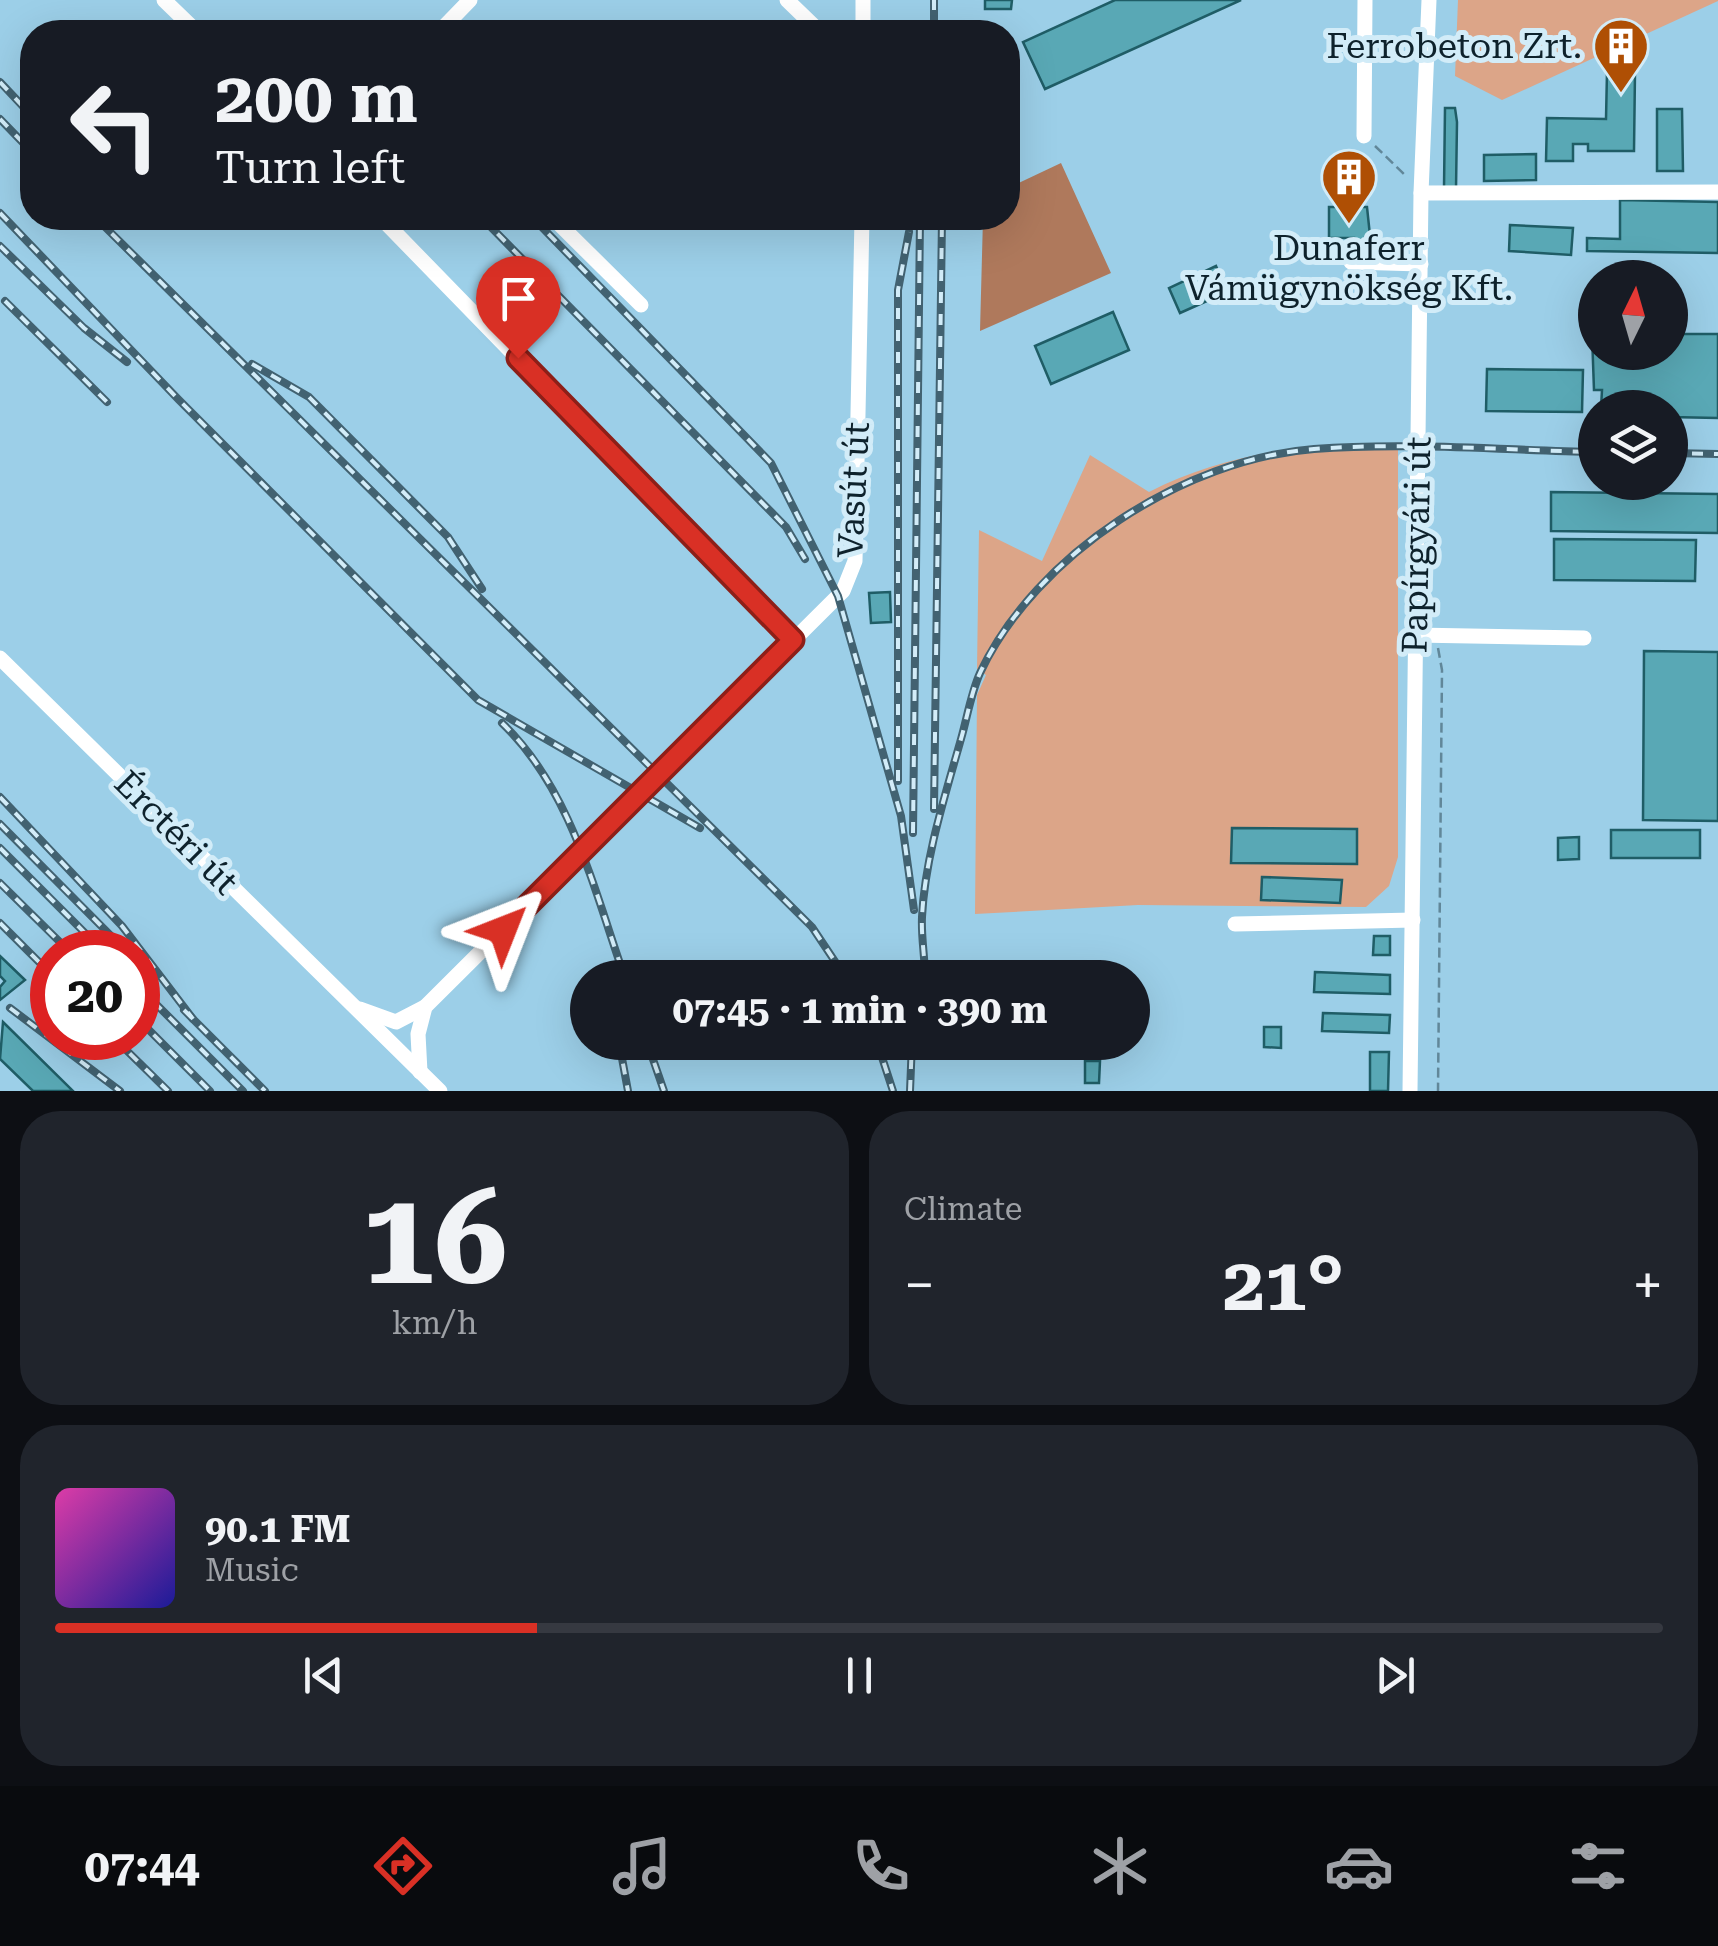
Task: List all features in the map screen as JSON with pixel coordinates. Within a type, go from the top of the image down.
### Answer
[{"type":"street","points":[[164,0],[184,20]]},
{"type":"street","points":[[450,20],[470,0]]},
{"type":"street","points":[[787,0],[808,20]]},
{"type":"street","points":[[1364,136],[1365,0]]},
{"type":"street","name":"Papírgyári út","points":[[1410,1091],[1420,264],[1430,0]]},
{"type":"street","points":[[1422,194],[1718,192]]},
{"type":"street","points":[[392,230],[793,640]]},
{"type":"street","points":[[565,230],[641,305]]},
{"type":"street","name":"Vasút út","points":[[425,1008],[842,591],[855,562],[862,230]]},
{"type":"street","points":[[1352,262],[1420,264]]},
{"type":"street","points":[[1415,635],[1584,638]]},
{"type":"street","name":"Érctéri út","points":[[0,658],[440,1091]]},
{"type":"street","points":[[1235,924],[1413,920]]},
{"type":"street","points":[[354,1007],[396,1022],[425,1008]]},
{"type":"street","points":[[420,1072],[418,1034],[425,1008]]},
{"type":"path","points":[[1364,136],[1410,180]]},
{"type":"path","points":[[1435,635],[1442,670],[1438,1091]]},
{"type":"shaded area","points":[[1458,0],[1718,1],[1502,100],[1455,76]]},
{"type":"shaded area","points":[[1061,163],[1111,273],[980,331],[983,230],[1020,230],[1020,182]]},
{"type":"shaded area","points":[[1398,443],[1398,857],[1389,886],[1366,907],[1138,905],[975,914],[977,695],[986,675],[977,669],[979,530],[1042,561],[1090,455],[1149,492],[1209,467],[1270,452]]},
{"type":"building","points":[[985,0],[1012,0],[1011,9],[985,9]]},
{"type":"building","points":[[1115,0],[1241,0],[1045,89],[1023,42]]},
{"type":"building","name":"Ferrobeton Zrt.","points":[[1607,72],[1635,72],[1634,151],[1588,151],[1588,144],[1573,144],[1573,161],[1546,161],[1547,118],[1606,119]]},
{"type":"building","points":[[1445,108],[1455,108],[1457,122],[1456,189],[1444,188]]},
{"type":"building","points":[[1657,109],[1682,109],[1683,171],[1657,171]]},
{"type":"building","points":[[1536,154],[1536,180],[1484,181],[1484,155]]},
{"type":"building","points":[[1620,200],[1718,202],[1718,253],[1587,251],[1587,238],[1620,239]]},
{"type":"building","name":"Dunaferr Vámügynökség Kft.","points":[[1329,207],[1367,207],[1371,245],[1354,245],[1354,238],[1329,238]]},
{"type":"building","points":[[1510,225],[1573,228],[1571,255],[1509,251]]},
{"type":"building","points":[[1216,266],[1227,292],[1180,313],[1169,288]]},
{"type":"building","points":[[1113,312],[1129,350],[1051,384],[1035,346]]},
{"type":"building","points":[[1688,334],[1718,334],[1718,418],[1688,417],[1688,390],[1594,390],[1593,370],[1688,370]]},
{"type":"building","points":[[1487,369],[1583,370],[1578,412],[1486,411]]},
{"type":"building","points":[[1551,492],[1578,492],[1578,500],[1688,500],[1688,494],[1718,494],[1718,533],[1551,531]]},
{"type":"building","points":[[1554,539],[1696,540],[1695,581],[1554,580]]},
{"type":"building","points":[[890,592],[891,622],[871,623],[869,593]]},
{"type":"building","points":[[1644,651],[1718,652],[1718,821],[1643,820]]},
{"type":"building","points":[[1232,828],[1357,829],[1357,864],[1231,863]]},
{"type":"building","points":[[1611,830],[1700,830],[1700,858],[1611,858]]},
{"type":"building","points":[[1579,837],[1579,859],[1558,860],[1558,838]]},
{"type":"building","points":[[1262,877],[1342,880],[1340,903],[1261,900]]},
{"type":"building","points":[[1374,936],[1390,936],[1390,955],[1373,955]]},
{"type":"building","points":[[0,956],[25,980],[0,1000],[0,987],[5,981],[0,976]]},
{"type":"building","points":[[1315,972],[1390,975],[1390,994],[1314,992]]},
{"type":"building","points":[[1323,1013],[1390,1015],[1389,1033],[1322,1031]]},
{"type":"building","points":[[3,1022],[30,1049],[30,1060],[42,1060],[73,1091],[33,1091],[0,1059]]},
{"type":"building","points":[[1264,1027],[1281,1027],[1281,1048],[1264,1047]]},
{"type":"building","points":[[1370,1052],[1389,1052],[1388,1091],[1370,1091]]},
{"type":"building","points":[[1085,1061],[1100,1061],[1099,1083],[1085,1083]]},
{"type":"railway","points":[[934,0],[934,20]]},
{"type":"railway","points":[[0,82],[20,103]]},
{"type":"railway","points":[[0,119],[20,140]]},
{"type":"railway","points":[[0,213],[179,400],[478,700],[700,828]]},
{"type":"railway","points":[[108,230],[812,927],[834,960]]},
{"type":"railway","points":[[494,230],[786,527],[805,559]]},
{"type":"railway","points":[[545,230],[771,463],[838,596],[901,816],[914,910]]},
{"type":"railway","points":[[913,833],[920,230]]},
{"type":"railway","points":[[934,809],[942,230]]},
{"type":"railway","points":[[898,781],[898,290],[909,232]]},
{"type":"railway","points":[[0,246],[84,328],[127,362]]},
{"type":"railway","points":[[5,301],[107,402]]},
{"type":"railway","points":[[252,364],[309,397],[448,537],[482,589]]},
{"type":"railway","points":[[924,960],[922,925],[931,849],[977,681],[1005,630],[1038,589],[1076,552],[1119,520],[1166,493],[1215,471],[1265,457],[1314,449],[1384,446],[1578,451]]},
{"type":"railway","points":[[1688,453],[1718,454]]},
{"type":"railway","points":[[502,723],[526,749],[563,809],[619,960]]},
{"type":"railway","points":[[0,797],[122,926],[193,1019]]},
{"type":"railway","points":[[0,824],[105,930]]},
{"type":"railway","points":[[0,848],[82,930]]},
{"type":"railway","points":[[0,883],[48,930]]},
{"type":"railway","points":[[0,923],[30,953]]},
{"type":"railway","points":[[10,1008],[120,1091]]},
{"type":"railway","points":[[160,1008],[243,1091]]},
{"type":"railway","points":[[184,1010],[265,1091]]},
{"type":"railway","points":[[160,1041],[210,1091]]},
{"type":"railway","points":[[136,1060],[168,1091]]},
{"type":"railway","points":[[622,1060],[628,1091]]},
{"type":"railway","points":[[653,1060],[664,1091]]},
{"type":"railway","points":[[883,1060],[893,1091]]},
{"type":"railway","points":[[910,1091],[911,1060]]},
{"type":"place","name":"Ferrobeton Zrt.","points":[[1621,95]]},
{"type":"place","name":"Dunaferr Vámügynökség Kft.","points":[[1349,226]]},
{"type":"route","points":[[503,930],[793,640],[518,358]]}]
